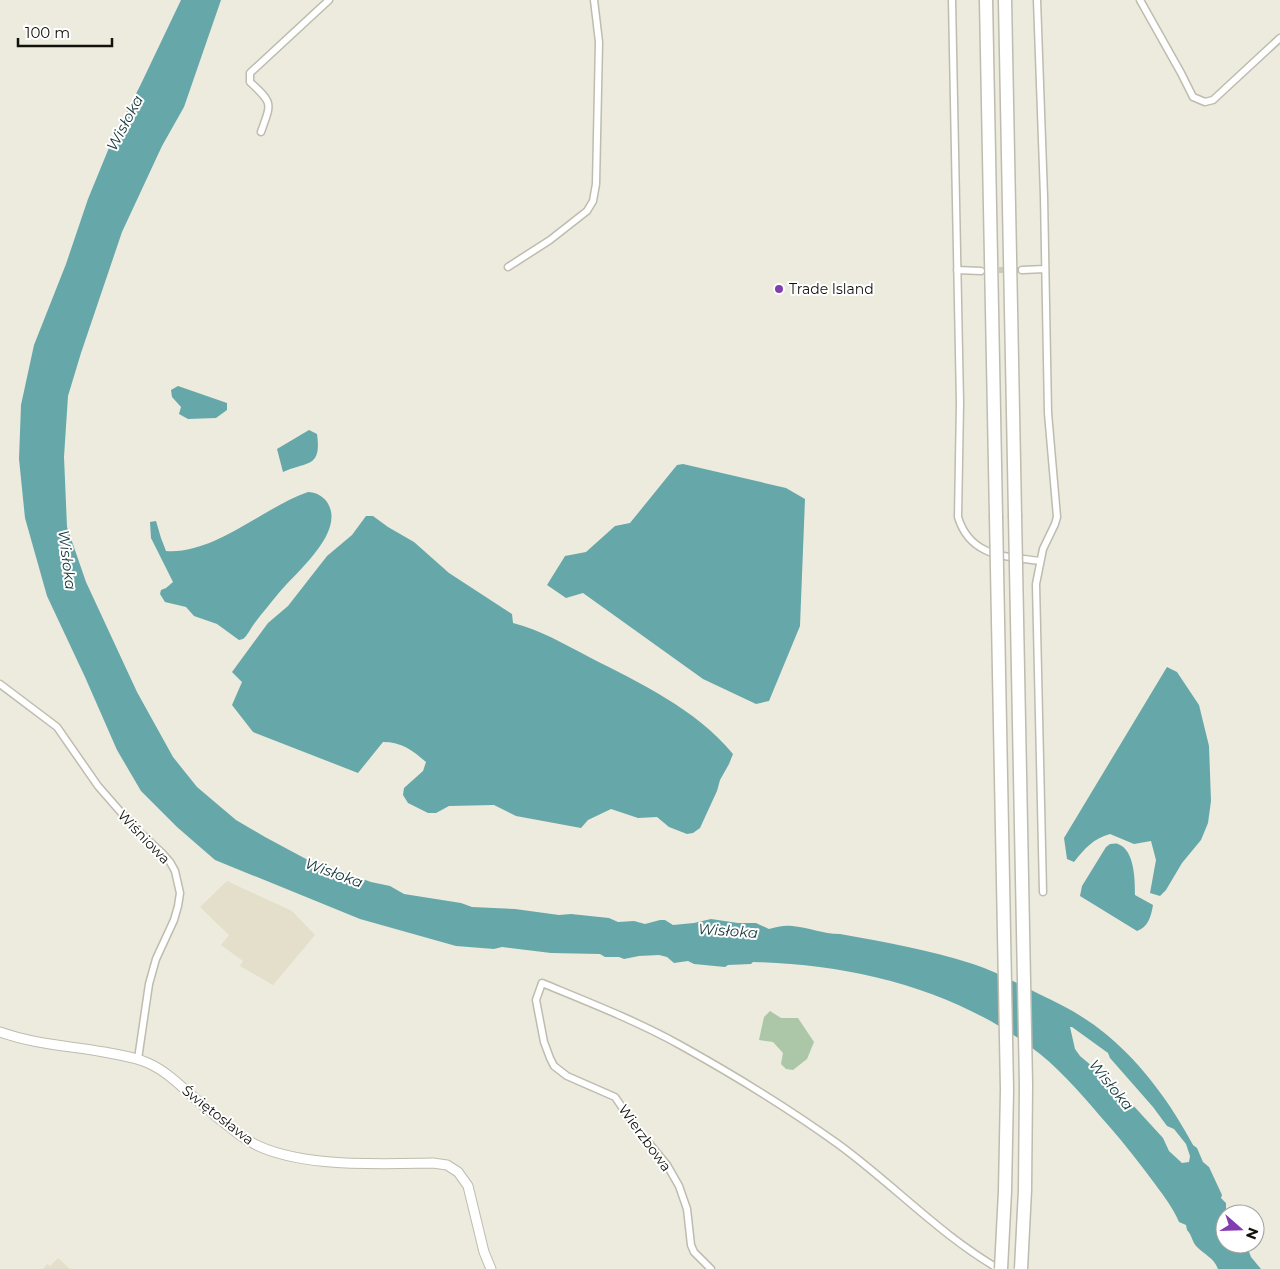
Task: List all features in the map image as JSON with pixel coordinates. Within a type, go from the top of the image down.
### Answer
[{"type":"highway","points":[[986,0],[1007,1090],[1006,1172],[1000,1269]]},
{"type":"highway","points":[[1005,0],[1026,1085],[1022,1269]]},
{"type":"street","points":[[261,132],[270,107],[264,95],[250,82],[250,73],[329,0]]},
{"type":"street","points":[[508,266],[560,233],[587,211],[593,201],[596,184],[599,42],[594,0]]},
{"type":"street","points":[[952,0],[960,403],[958,517],[970,541],[983,550],[1039,561]]},
{"type":"street","points":[[1037,0],[1046,269],[1048,413],[1057,517],[1039,561],[1036,584],[1043,892]]},
{"type":"street","points":[[1140,0],[1182,73],[1193,97],[1205,102],[1212,100],[1280,38]]},
{"type":"street","points":[[1022,270],[1046,269]]},
{"type":"street","points":[[957,270],[981,271]]},
{"type":"street","name":"Wiśniowa","points":[[0,684],[57,727],[98,786],[132,825],[162,853],[175,871],[180,893],[178,906],[174,920],[156,959],[149,984],[138,1059]]},
{"type":"street","name":"Wierzbowa","points":[[711,1269],[694,1252],[691,1245],[685,1202],[679,1186],[667,1165],[637,1129],[615,1097],[567,1076],[554,1066],[544,1042],[536,1000],[542,983],[598,1006],[679,1045],[763,1095],[837,1144],[877,1174],[966,1249],[1000,1269]]},
{"type":"street","name":"Świętosława","points":[[0,1032],[21,1038],[138,1059],[159,1069],[226,1124],[250,1142],[262,1148],[298,1158],[328,1161],[433,1163],[447,1165],[458,1172],[468,1186],[484,1252],[492,1269]]},
{"type":"shaded area","points":[[227,881],[292,911],[315,935],[273,985],[240,966],[243,961],[221,945],[229,935],[200,907]]},
{"type":"shaded area","points":[[58,1258],[70,1269],[43,1269],[47,1264],[50,1266]]},
{"type":"green space","points":[[770,1011],[781,1018],[798,1018],[814,1042],[807,1059],[793,1070],[786,1069],[781,1064],[783,1053],[773,1042],[759,1040],[764,1017]]},
{"type":"water","name":"Wisłoka","points":[[181,0],[221,0],[184,107],[162,146],[122,232],[68,396],[64,457],[67,527],[86,582],[137,692],[173,757],[197,787],[236,820],[306,859],[371,882],[390,886],[404,894],[461,903],[472,907],[515,909],[559,915],[571,914],[609,918],[618,922],[634,921],[645,924],[665,920],[673,925],[711,919],[738,923],[756,923],[769,929],[783,926],[798,927],[924,950],[973,964],[998,974],[1074,1012],[1107,1035],[1133,1059],[1166,1100],[1193,1145],[1197,1148],[1203,1162],[1209,1167],[1222,1195],[1221,1198],[1226,1203],[1215,1204],[1215,1254],[1250,1254],[1261,1269],[1218,1269],[1212,1259],[1195,1245],[1186,1225],[1179,1222],[1174,1211],[1144,1169],[1084,1097],[1058,1070],[1040,1054],[1009,1032],[975,1013],[940,997],[867,975],[829,968],[753,962],[751,964],[728,965],[725,967],[694,964],[688,961],[674,963],[667,957],[659,955],[624,959],[605,957],[600,954],[551,953],[502,947],[494,949],[456,946],[360,919],[215,860],[177,827],[141,791],[117,750],[47,596],[25,518],[19,459],[21,405],[34,345],[66,264],[88,199],[113,138]],"holes":[[[1070,1027],[1108,1053],[1110,1058],[1167,1126],[1174,1129],[1186,1144],[1190,1156],[1189,1162],[1182,1163],[1169,1151],[1163,1138],[1120,1091],[1113,1087],[1080,1056],[1075,1049]]]},
{"type":"water","points":[[178,386],[227,403],[227,410],[216,418],[188,419],[179,414],[181,407],[172,397],[171,390]]},
{"type":"water","points":[[309,430],[317,434],[318,445],[315,459],[283,472],[277,449]]},
{"type":"water","points":[[683,464],[786,488],[805,499],[800,626],[769,701],[756,704],[703,679],[583,593],[566,598],[547,585],[565,556],[586,552],[615,526],[630,523],[677,465]]},
{"type":"water","points":[[308,492],[316,494],[327,502],[331,514],[330,526],[325,539],[243,639],[239,640],[217,624],[194,616],[186,607],[165,602],[160,594],[161,590],[173,582],[151,538],[150,522],[156,521],[166,551],[184,550],[202,546],[220,538],[291,499]]},
{"type":"water","points":[[366,516],[373,516],[414,542],[449,573],[512,614],[513,623],[533,629],[552,638],[647,687],[685,710],[718,738],[733,754],[700,828],[693,833],[687,834],[669,827],[657,817],[638,818],[611,809],[588,820],[581,828],[516,816],[494,805],[449,806],[436,813],[428,813],[408,803],[403,795],[404,788],[423,771],[426,762],[396,743],[383,742],[358,773],[253,732],[232,705],[242,682],[232,672],[268,623],[288,606],[327,556],[352,535]]},
{"type":"water","points":[[1167,667],[1177,672],[1199,705],[1209,746],[1211,801],[1208,823],[1201,840],[1182,863],[1166,890],[1160,896],[1150,893],[1156,860],[1151,841],[1134,844],[1110,834],[1090,845],[1074,862],[1067,859],[1064,838]]},
{"type":"water","points":[[1110,844],[1118,844],[1124,847],[1133,866],[1135,895],[1153,905],[1148,921],[1144,927],[1137,931],[1080,896],[1082,886],[1106,847]]},
{"type":"tunnel","points":[[990,270],[1022,270]]},
{"type":"place","name":"Trade Island","points":[[779,289]]}]
